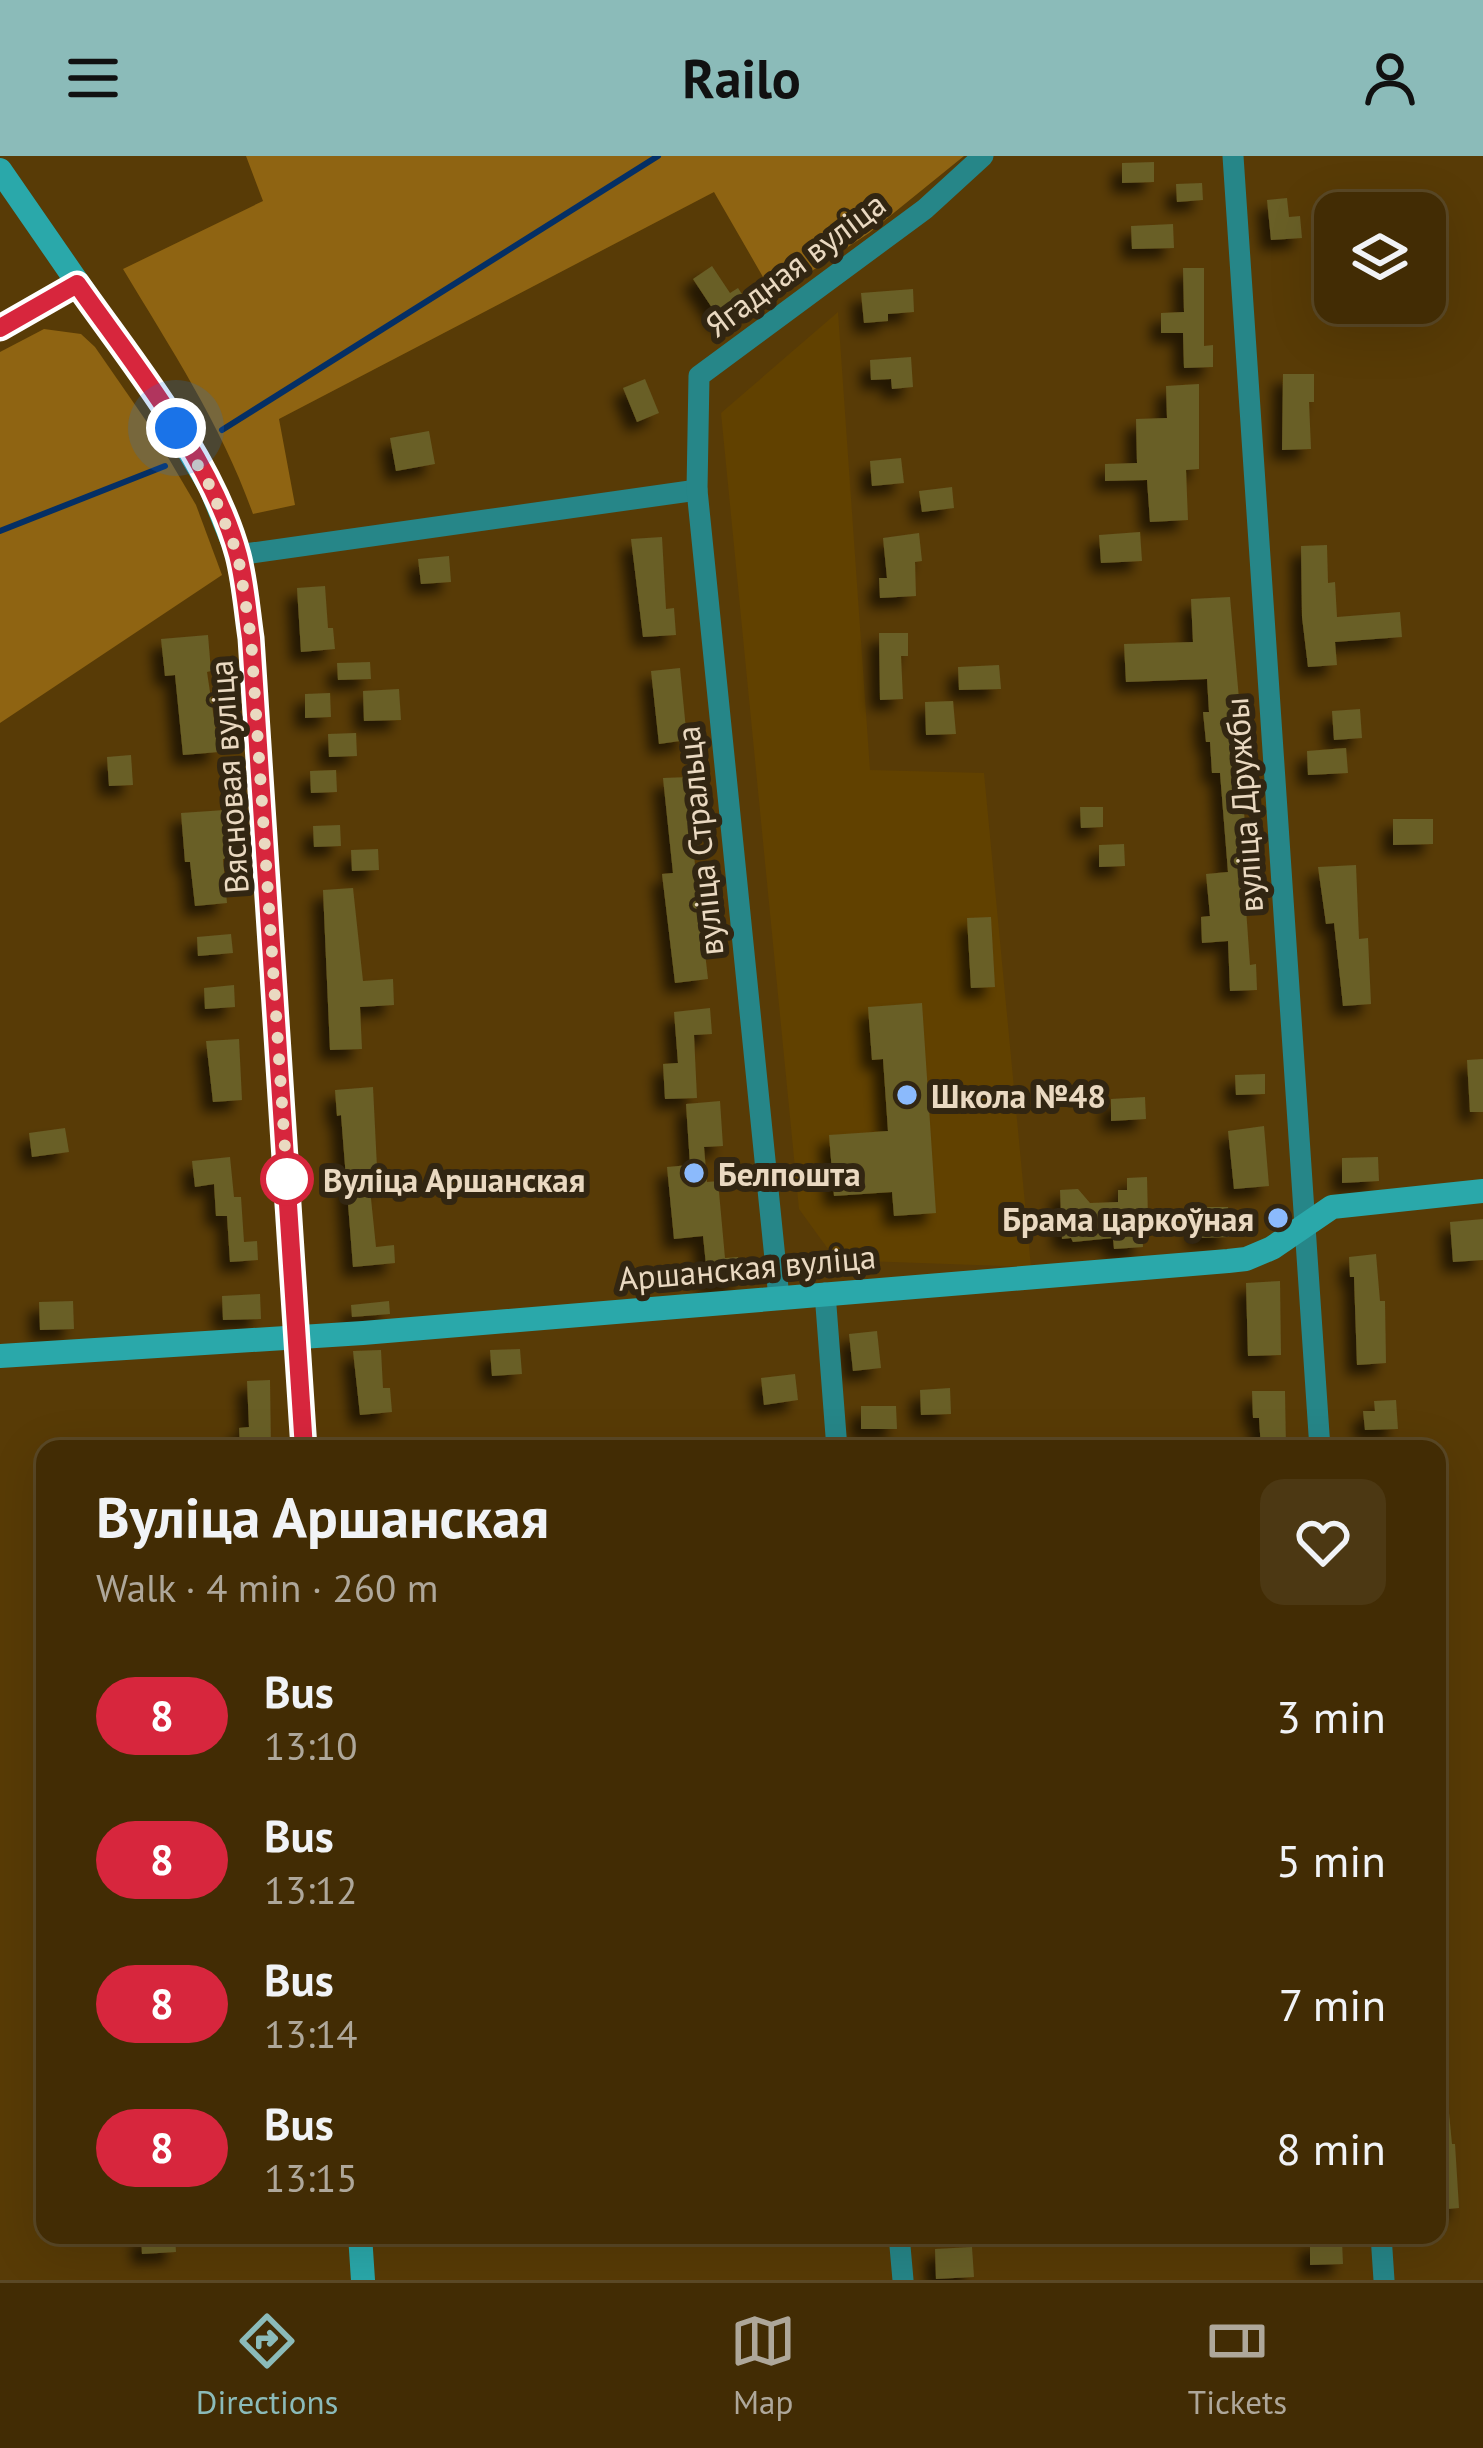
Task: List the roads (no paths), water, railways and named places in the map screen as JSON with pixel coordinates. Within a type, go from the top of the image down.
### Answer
[{"type":"street","name":"Ягадная вуліца","points":[[699,376],[925,209],[983,156]]},
{"type":"street","name":"вуліца Дружбы","points":[[1233,156],[1319,1440]]},
{"type":"street","name":"Вясновая вуліца","points":[[0,170],[158,399],[210,486],[238,555],[251,638],[303,1440]]},
{"type":"street","points":[[0,328],[77,284]]},
{"type":"street","name":"вуліца Стральца","points":[[699,376],[697,490],[778,1298]]},
{"type":"street","points":[[238,555],[697,490]]},
{"type":"street","name":"Аршанская вуліца","points":[[0,1356],[1246,1259],[1332,1207],[1483,1191]]},
{"type":"street","points":[[825,1293],[836,1440]]},
{"type":"street","points":[[361,2244],[363,2280]]},
{"type":"street","points":[[900,2244],[903,2280]]},
{"type":"street","points":[[1382,2244],[1384,2280]]},
{"type":"waterway","points":[[222,430],[658,156]]},
{"type":"waterway","points":[[0,531],[165,466]]},
{"type":"place","name":"Школа №48","points":[[907,1095]]},
{"type":"place","name":"Белпошта","points":[[694,1173]]},
{"type":"place","name":"Вуліца Аршанская","points":[[287,1179]]},
{"type":"place","name":"Брама царкоўная","points":[[1278,1218]]}]
